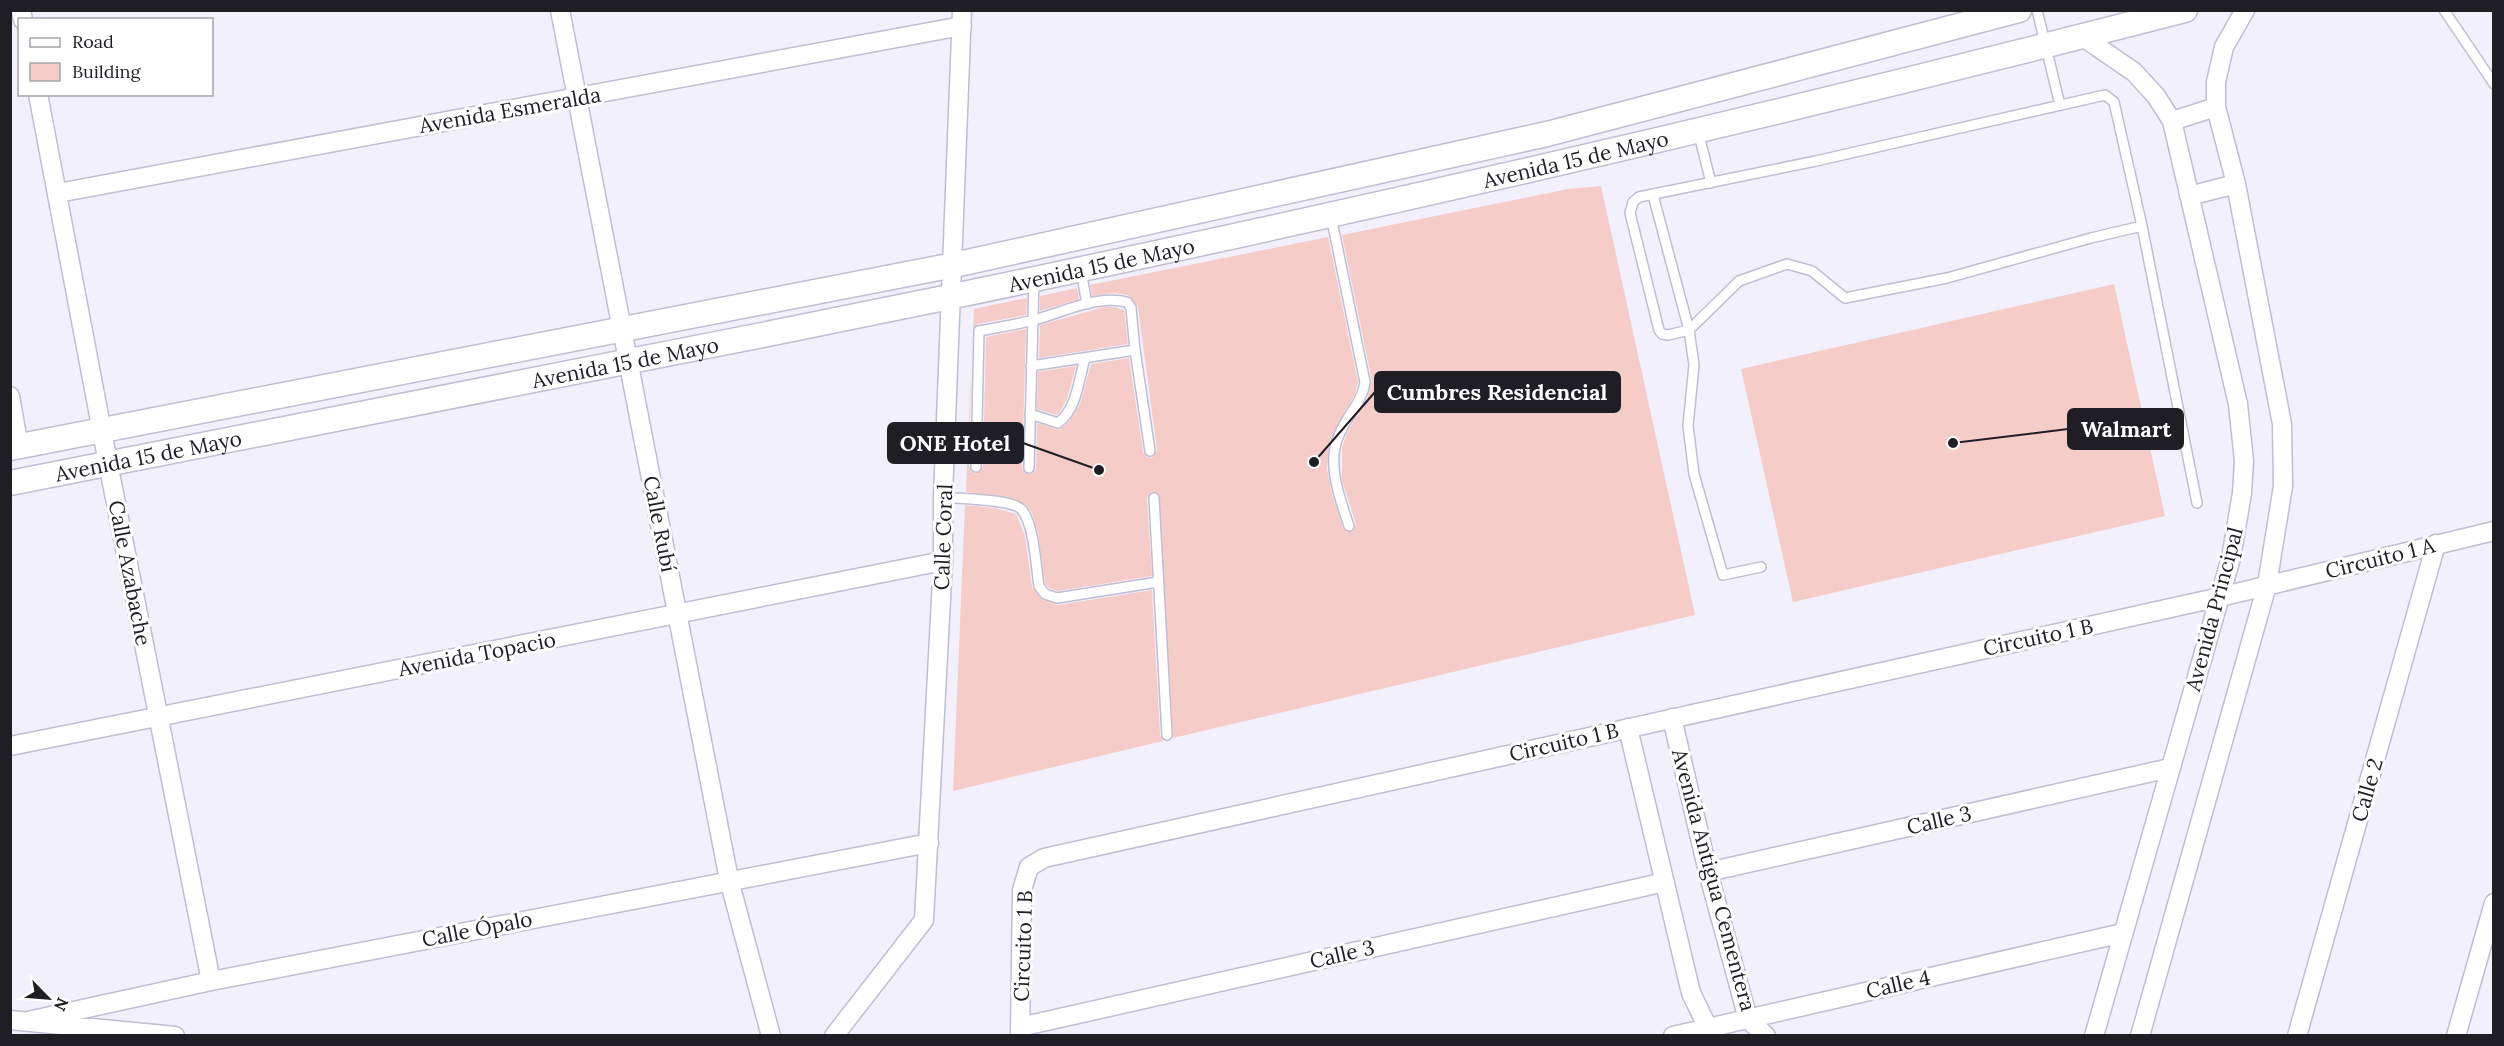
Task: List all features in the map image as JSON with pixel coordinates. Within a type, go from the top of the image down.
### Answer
[{"type":"main road","name":"Avenida 15 de Mayo","points":[[15,447],[954,265],[1547,134],[2019,10]]},
{"type":"main road","name":"Avenida 15 de Mayo","points":[[10,483],[1034,279],[1557,164],[2083,37],[2185,10]]},
{"type":"main road","points":[[1547,134],[1557,164]]},
{"type":"street","name":"Calle Rubí","points":[[560,10],[729,880],[771,1035]]},
{"type":"street","name":"Avenida Principal","points":[[2140,1035],[2267,585],[2283,486],[2282,424],[2236,183],[2216,107],[2216,81],[2224,47],[2244,10]]},
{"type":"street","name":"Avenida Esmeralda","points":[[58,193],[578,98],[962,18]]},
{"type":"street","name":"Calle Coral","points":[[834,1035],[924,920],[943,561],[962,18]]},
{"type":"street","name":"Avenida Principal","points":[[2083,37],[2134,72],[2156,96],[2172,121],[2238,404],[2244,461],[2242,493],[2231,558],[2094,1035]]},
{"type":"street","name":"Calle Azabache","points":[[38,96],[108,463],[211,981]]},
{"type":"street","points":[[2172,121],[2216,107]]},
{"type":"street","points":[[2189,196],[2236,183]]},
{"type":"street","points":[[10,396],[15,447]]},
{"type":"street","name":"Circuito 1 A","points":[[2267,585],[2493,531]]},
{"type":"street","name":"Calle 2","points":[[2297,1035],[2436,544]]},
{"type":"street","name":"Avenida Topacio","points":[[10,746],[943,561]]},
{"type":"street","name":"Circuito 1 B","points":[[1020,1031],[1022,890],[1029,867],[1044,858],[2267,585]]},
{"type":"street","name":"Avenida Antigua Cementera","points":[[1672,718],[1708,872],[1748,1019],[1766,1035]]},
{"type":"street","points":[[1628,728],[1691,993],[1712,1032]]},
{"type":"street","name":"Calle 3","points":[[1708,872],[2170,768]]},
{"type":"street","name":"Calle Ópalo","points":[[19,1021],[211,981],[928,843]]},
{"type":"street","name":"Calle 3","points":[[1020,1031],[1665,882]]},
{"type":"street","points":[[2456,1035],[2493,903]]},
{"type":"street","name":"Calle 4","points":[[1673,1035],[1712,1032],[1748,1019],[2123,933]]},
{"type":"street","points":[[19,1021],[95,1032],[176,1035]]},
{"type":"lane","points":[[2037,10],[2060,105]]},
{"type":"lane","points":[[2444,10],[2493,84]]},
{"type":"lane","points":[[2142,226],[1947,278],[1845,298],[1812,271],[1787,264],[1739,281],[1689,330],[1668,335],[1662,334],[1659,330],[1630,213],[1632,202],[1639,198],[1816,161],[2105,95],[2114,102],[2142,226],[2197,503]]},
{"type":"lane","points":[[1698,131],[1711,183]]},
{"type":"lane","points":[[1653,195],[1689,330],[1694,365],[1688,426],[1693,464],[1723,574],[1761,567]]},
{"type":"lane","points":[[1331,214],[1365,382],[1363,396],[1338,437],[1334,459],[1340,498],[1349,526]]},
{"type":"lane","points":[[1081,268],[1087,304]]},
{"type":"lane","points":[[1029,468],[1031,321],[1034,279]]},
{"type":"lane","points":[[976,467],[979,332],[1031,321],[1087,304],[1120,300],[1127,302],[1131,308],[1150,451]]},
{"type":"lane","points":[[1031,366],[1135,350]]},
{"type":"lane","points":[[1030,414],[1058,423],[1066,417],[1085,358]]},
{"type":"lane","points":[[944,497],[1007,504],[1021,508],[1029,521],[1039,586],[1045,594],[1057,598],[1158,582]]},
{"type":"lane","points":[[1154,498],[1167,735]]},
{"type":"building","points":[[1601,186],[1695,615],[1173,738],[1159,494],[1151,492],[1147,498],[1152,576],[1058,591],[1049,588],[1045,583],[1038,533],[1032,513],[1026,505],[1008,497],[966,492],[971,367],[969,467],[976,474],[983,467],[986,337],[1026,329],[1022,468],[1025,473],[1032,474],[1036,469],[1037,423],[1059,430],[1069,422],[1080,404],[1091,364],[1129,358],[1143,452],[1147,457],[1152,458],[1157,450],[1138,307],[1128,295],[1115,293],[1092,296],[1090,285],[1328,237],[1358,382],[1355,394],[1333,433],[1329,445],[1327,469],[1343,528],[1347,532],[1352,532],[1356,524],[1342,480],[1342,447],[1348,431],[1367,399],[1372,381],[1342,235],[1568,189]]},
{"type":"building","points":[[2114,284],[2165,516],[1793,602],[1741,369]]},
{"type":"building","points":[[1077,288],[1079,299],[1040,311],[1040,296]]},
{"type":"building","points":[[1027,298],[1026,315],[978,324],[973,328],[974,309]]},
{"type":"building","points":[[1104,307],[1124,310],[1128,344],[1039,358],[1040,325]]},
{"type":"building","points":[[1076,366],[1067,399],[1059,413],[1056,415],[1037,409],[1038,372]]},
{"type":"building","points":[[965,505],[995,508],[1016,514],[1025,536],[1032,587],[1043,600],[1058,605],[1152,590],[1160,735],[1163,741],[953,791]]},
{"type":"place","name":"Walmart","points":[[1953,443]]},
{"type":"place","name":"Cumbres Residencial","points":[[1314,462]]},
{"type":"place","name":"ONE Hotel","points":[[1099,470]]}]
